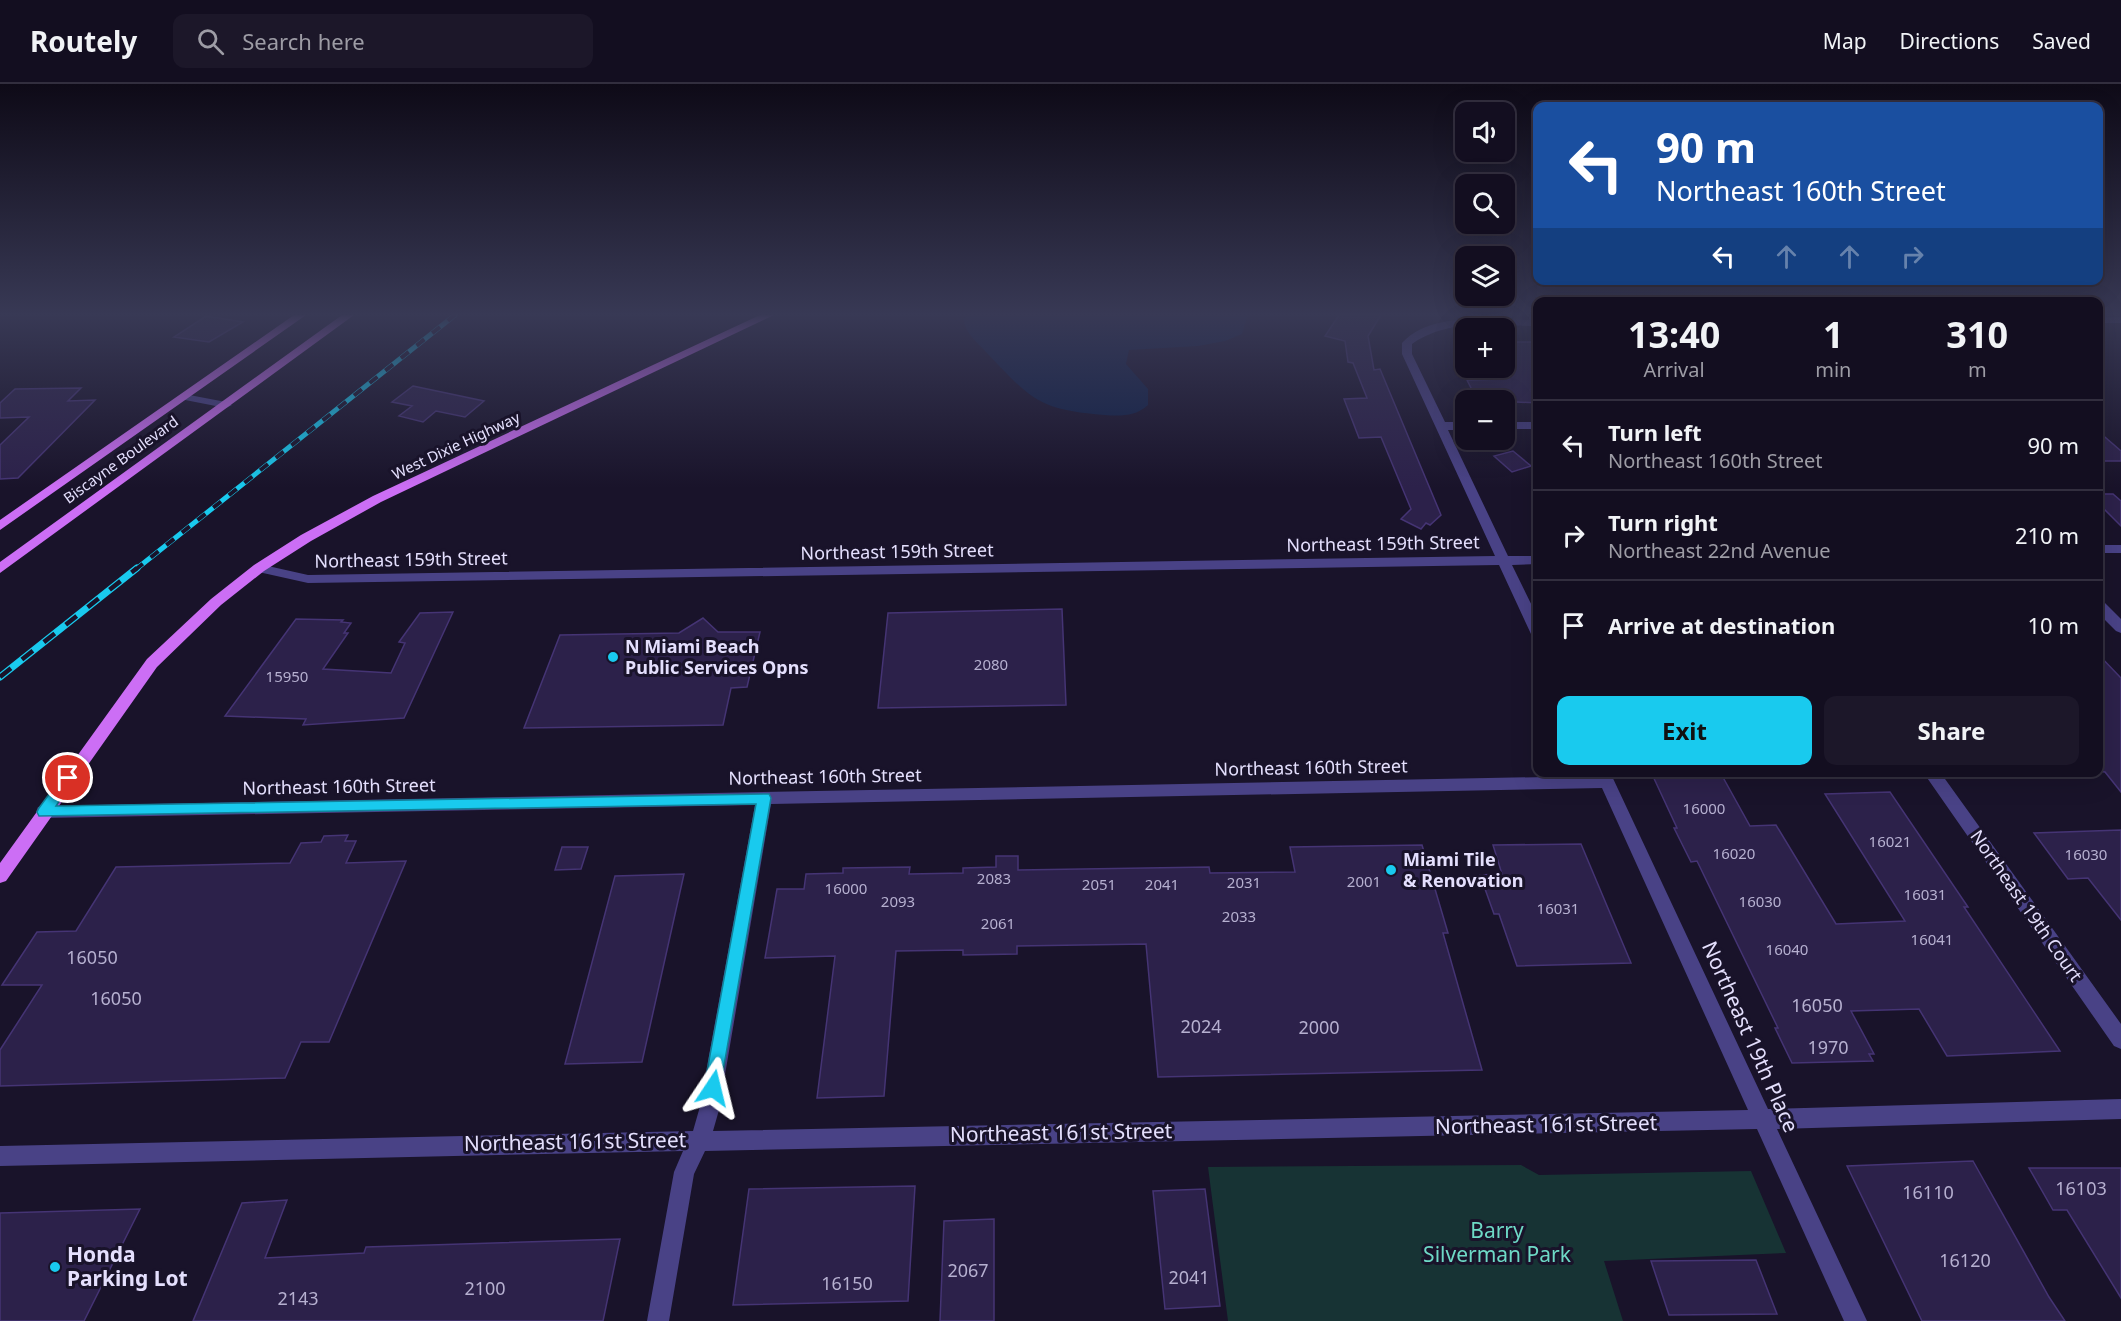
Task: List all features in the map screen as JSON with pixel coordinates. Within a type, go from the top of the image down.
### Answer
[{"type":"main road","name":"Biscayne Boulevard","points":[[0,526],[219,373]]},
{"type":"main road","name":"Biscayne Boulevard","points":[[0,569],[270,373]]},
{"type":"main road","name":"West Dixie Highway","points":[[0,876],[152,663],[216,602],[259,568],[306,538],[377,500],[647,373]]},
{"type":"street","points":[[1416,373],[1533,624]]},
{"type":"street","points":[[184,397],[226,405]]},
{"type":"street","points":[[1515,426],[1533,425]]},
{"type":"street","points":[[1440,426],[1455,426]]},
{"type":"street","points":[[2103,549],[2121,549]]},
{"type":"street","name":"Northeast 159th Street","points":[[259,568],[308,579],[1533,560]]},
{"type":"street","points":[[2103,609],[2121,628]]},
{"type":"street","name":"Northeast 160th Street","points":[[44,812],[764,798],[1604,777]]},
{"type":"street","name":"Northeast 19th Place","points":[[1604,777],[1746,1078],[1762,1120],[1856,1321]]},
{"type":"street","name":"Northeast 19th Court","points":[[1935,777],[2121,1040]]},
{"type":"street","points":[[658,1321],[684,1172],[700,1140],[711,1099],[764,798]]},
{"type":"street","name":"Northeast 161st Street","points":[[0,1156],[1762,1120],[2121,1109]]},
{"type":"green space","name":"Barry Silverman Park","points":[[1521,1165],[1539,1175],[1751,1171],[1786,1253],[1604,1261],[1623,1321],[1228,1321],[1208,1167]]},
{"type":"water","points":[[1006,373],[1134,373],[1148,389],[1148,405],[1133,414],[1116,416],[1063,410],[1036,399]]},
{"type":"building","points":[[1357,373],[1382,373],[1441,515],[1430,525],[1426,523],[1421,529],[1401,519],[1411,509],[1381,437],[1359,438],[1344,399],[1367,398]]},
{"type":"building","points":[[1515,373],[1533,373],[1533,403],[1515,402],[1515,390],[1472,390],[1467,380],[1515,378]]},
{"type":"building","points":[[413,386],[484,401],[465,417],[436,411],[423,422],[399,416],[412,406],[392,402]]},
{"type":"building","points":[[81,388],[68,401],[95,400],[18,478],[0,479],[0,445],[29,417],[0,418],[0,403],[15,389]]},
{"type":"building","points":[[2103,435],[2121,451],[2121,461],[2103,459]]},
{"type":"building","points":[[1513,451],[1531,466],[1512,472],[1494,456]]},
{"type":"building","points":[[2103,494],[2113,494],[2121,501],[2121,526],[2103,508]]},
{"type":"building","points":[[1062,609],[1066,705],[878,708],[888,613]]},
{"type":"building","points":[[453,612],[404,718],[303,725],[306,719],[225,716],[296,619],[343,620],[341,622],[351,623],[344,633],[348,633],[323,669],[391,673],[405,643],[399,642],[420,613]]},
{"type":"building","points":[[703,618],[718,632],[760,632],[747,687],[731,688],[723,725],[524,728],[560,635],[679,633]]},
{"type":"building","points":[[2103,659],[2121,678],[2121,792],[2103,772]]},
{"type":"building","points":[[1653,777],[1723,777],[1750,826],[1776,825],[1836,924],[1905,921],[1825,794],[1890,792],[1968,907],[1964,907],[2060,1051],[1947,1056],[1919,1009],[1851,1011],[1874,1054],[1869,1054],[1873,1061],[1792,1063],[1775,1028],[1778,1028],[1697,861],[1691,862],[1674,828],[1677,828]]},
{"type":"building","points":[[2121,830],[2121,920],[2088,878],[2068,879],[2034,833]]},
{"type":"building","points":[[348,835],[345,841],[356,841],[346,863],[406,861],[329,1042],[301,1042],[285,1078],[0,1086],[0,1050],[42,985],[2,985],[37,932],[76,931],[116,867],[290,863],[301,843],[321,842],[324,836]]},
{"type":"building","points":[[1581,844],[1631,963],[1517,966],[1499,914],[1494,914],[1480,875],[1502,874],[1493,845]]},
{"type":"building","points":[[1422,845],[1448,933],[1443,933],[1482,1070],[1158,1077],[1146,944],[1017,946],[1017,954],[963,955],[963,950],[896,951],[884,1096],[817,1098],[835,956],[765,958],[777,889],[804,889],[806,874],[843,873],[843,868],[910,867],[909,874],[963,873],[963,868],[996,867],[996,856],[1018,856],[1018,870],[1209,867],[1210,873],[1295,872],[1290,847]]},
{"type":"building","points":[[562,847],[588,847],[581,869],[555,870]]},
{"type":"building","points":[[684,874],[642,1062],[565,1064],[615,876]]},
{"type":"building","points":[[1973,1161],[2049,1297],[2065,1321],[1922,1321],[1847,1166]]},
{"type":"building","points":[[2029,1168],[2121,1168],[2121,1298],[2067,1210],[2053,1210]]},
{"type":"building","points":[[915,1186],[908,1301],[733,1305],[749,1189]]},
{"type":"building","points":[[1205,1189],[1220,1306],[1165,1309],[1153,1191]]},
{"type":"building","points":[[287,1200],[265,1258],[364,1253],[366,1247],[620,1239],[603,1321],[193,1321],[242,1203]]},
{"type":"building","name":"Honda Parking Lot","points":[[140,1209],[84,1321],[0,1321],[0,1213]]},
{"type":"building","points":[[994,1219],[994,1321],[940,1321],[944,1221]]},
{"type":"building","points":[[1756,1260],[1777,1314],[1669,1315],[1651,1261]]},
{"type":"railway","points":[[135,570],[383,373]]},
{"type":"railway","points":[[0,677],[137,568]]},
{"type":"place","name":"N Miami Beach Public Services Opns","points":[[613,657]]},
{"type":"place","name":"Miami Tile & Renovation","points":[[1391,870]]},
{"type":"place","name":"Honda Parking Lot","points":[[55,1267]]},
{"type":"route","points":[[68,778],[44,812],[764,798],[713,1088]]}]
